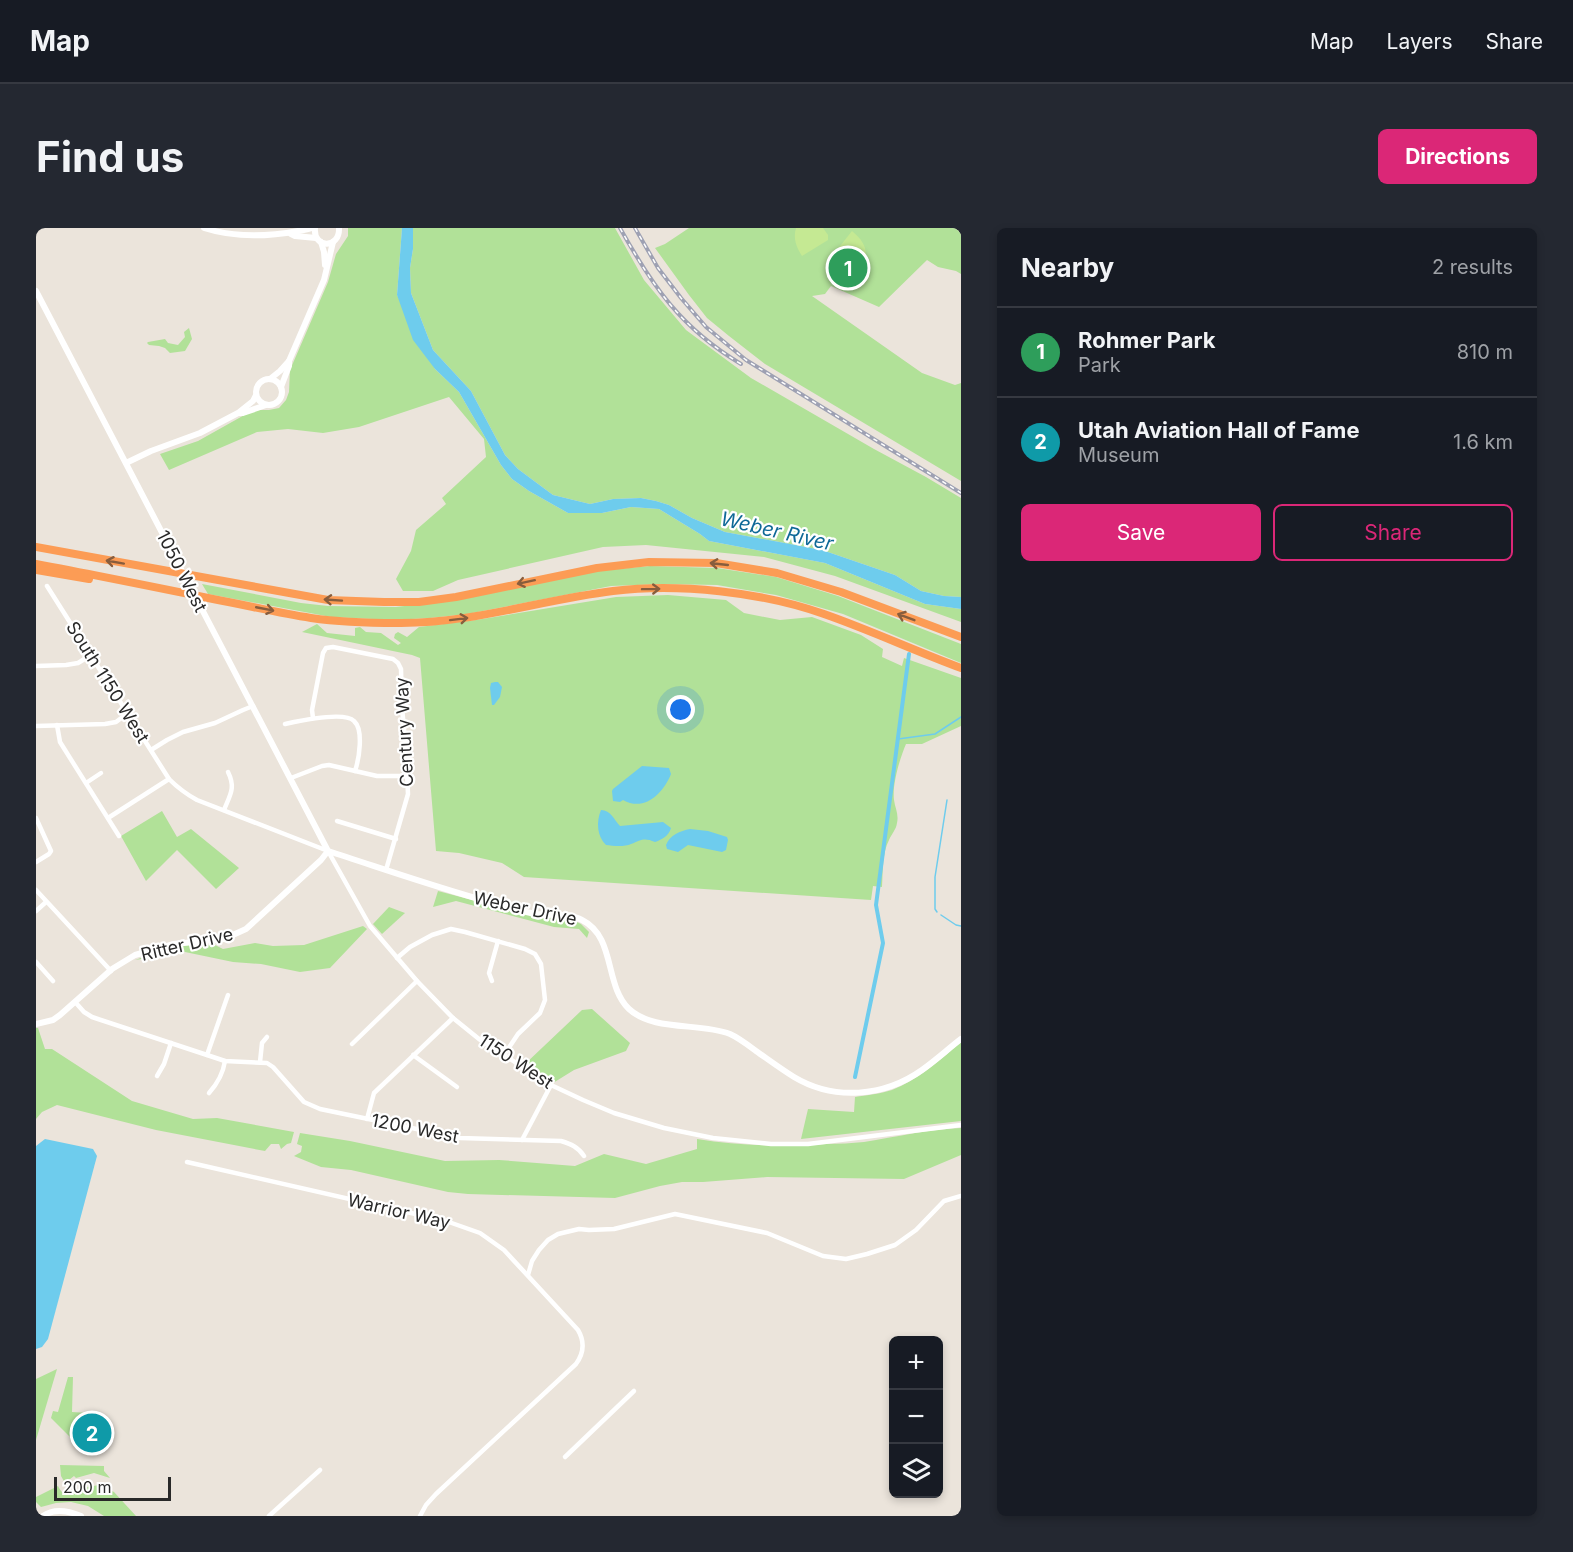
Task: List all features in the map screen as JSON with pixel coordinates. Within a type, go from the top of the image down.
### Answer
[{"type":"highway","points":[[36,542],[70,554]]},
{"type":"highway","points":[[36,548],[328,600],[384,602],[419,602],[456,597],[597,568],[650,562],[716,563],[777,573],[841,592],[961,637]]},
{"type":"highway","points":[[36,564],[311,618],[363,622],[434,622],[614,591],[695,590],[779,601],[823,614],[961,668]]},
{"type":"highway","points":[[36,570],[156,591],[176,591]]},
{"type":"street","points":[[204,228],[240,236],[290,234],[313,228],[324,252],[327,268]]},
{"type":"street","points":[[290,234],[327,244],[338,237],[339,228]]},
{"type":"street","points":[[270,379],[289,361],[324,280],[333,242]]},
{"type":"street","name":"1050 West","points":[[36,291],[328,851]]},
{"type":"street","points":[[238,413],[277,401],[281,394],[289,361]]},
{"type":"street","points":[[126,463],[151,450],[191,437],[238,413],[253,401],[256,388],[264,379],[276,381],[281,387]]},
{"type":"street","points":[[256,395],[266,404]]},
{"type":"street","name":"South 1150 West","points":[[47,586],[169,779]]},
{"type":"street","name":"Century Way","points":[[313,718],[312,710],[323,653],[326,648],[333,647],[393,659],[398,663],[401,669],[408,776],[407,799],[386,870]]},
{"type":"street","points":[[36,666],[78,663],[91,655]]},
{"type":"street","points":[[151,750],[183,732],[215,723],[253,706]]},
{"type":"street","points":[[36,726],[105,724],[116,722],[128,714]]},
{"type":"street","points":[[285,724],[313,718],[347,717],[354,720],[358,726],[360,751],[355,771]]},
{"type":"street","points":[[57,725],[60,742],[119,836]]},
{"type":"street","points":[[291,778],[329,765],[377,776],[408,776]]},
{"type":"street","points":[[224,810],[233,788],[228,772]]},
{"type":"street","points":[[86,783],[101,773]]},
{"type":"street","points":[[108,818],[169,779],[186,795],[328,851]]},
{"type":"street","points":[[36,818],[51,851],[36,862]]},
{"type":"street","points":[[337,820],[396,839]]},
{"type":"street","name":"Weber Drive","points":[[328,851],[513,908],[533,913],[577,917],[598,934],[618,992],[634,1013],[658,1022],[730,1034],[797,1078],[817,1088],[844,1093],[870,1092],[892,1087],[922,1070],[961,1040]]},
{"type":"street","name":"1150 West","points":[[328,851],[370,926],[417,981],[453,1018],[479,1039],[551,1085],[583,1100],[614,1113],[664,1128],[713,1138],[771,1144],[808,1144],[961,1125]]},
{"type":"street","name":"Ritter Drive","points":[[36,1024],[53,1020],[122,962],[135,955],[174,944],[224,939],[246,929],[328,851]]},
{"type":"street","points":[[36,890],[111,971]]},
{"type":"street","points":[[36,911],[46,902]]},
{"type":"street","points":[[397,958],[410,947],[432,935],[451,929],[525,948],[535,954],[541,964],[545,1000],[540,1013],[518,1034],[504,1055]]},
{"type":"street","points":[[492,981],[489,973],[498,941]]},
{"type":"street","points":[[36,962],[53,981]]},
{"type":"street","points":[[352,1044],[417,981]]},
{"type":"street","points":[[207,1055],[228,995]]},
{"type":"street","points":[[76,1003],[84,1012],[93,1017],[225,1060],[260,1062],[262,1043],[267,1037]]},
{"type":"street","points":[[367,1119],[374,1093],[453,1018]]},
{"type":"street","points":[[157,1076],[171,1043]]},
{"type":"street","points":[[414,1055],[457,1088]]},
{"type":"street","points":[[209,1093],[223,1073],[225,1060]]},
{"type":"street","name":"1200 West","points":[[260,1062],[273,1067],[304,1102],[313,1107],[460,1138],[561,1141],[573,1145],[584,1156]]},
{"type":"street","points":[[522,1140],[551,1085]]},
{"type":"street","name":"Warrior Way","points":[[187,1162],[446,1221],[480,1233],[498,1245],[528,1275],[581,1336],[583,1344],[578,1361],[436,1494],[420,1516]]},
{"type":"street","points":[[528,1275],[532,1261],[539,1250],[548,1240],[558,1234],[579,1229],[614,1229],[675,1214],[767,1233],[823,1256],[846,1258],[895,1245],[916,1230],[944,1201],[961,1196]]},
{"type":"street","points":[[565,1457],[634,1391]]},
{"type":"street","points":[[269,1516],[320,1470]]},
{"type":"street","points":[[43,1516],[49,1512],[59,1514],[70,1512],[81,1516]]},
{"type":"green space","points":[[348,228],[402,228],[397,295],[435,369],[459,392],[501,465],[512,479],[529,491],[568,513],[602,513],[631,507],[659,509],[709,541],[825,563],[925,604],[961,609],[961,622],[835,576],[764,557],[646,545],[603,547],[458,580],[433,591],[403,591],[396,579],[411,551],[416,530],[446,504],[442,498],[486,457],[484,439],[449,397],[359,427],[323,433],[288,429],[257,432],[169,470],[160,454],[198,441],[248,413],[279,408],[286,400],[289,392],[290,370],[328,282],[336,254],[348,236]]},
{"type":"green space","points":[[413,228],[615,228],[644,280],[686,330],[751,378],[961,498],[961,597],[921,591],[895,575],[822,550],[725,532],[656,501],[641,498],[613,499],[590,504],[553,495],[518,469],[505,455],[471,391],[433,350],[411,293]]},
{"type":"green space","points":[[689,228],[959,228],[961,274],[938,267],[927,260],[879,307],[831,286],[825,294],[812,296],[922,373],[955,385],[961,383],[961,481],[765,364],[707,318],[655,248]]},
{"type":"green space","points":[[796,228],[823,228],[828,235],[828,240],[802,256],[796,242]]},
{"type":"green space","points":[[852,231],[862,241],[866,252],[866,258],[857,276],[834,260],[833,255]]},
{"type":"green space","points":[[189,328],[192,339],[185,351],[170,353],[165,348],[147,343],[165,339],[168,343],[178,345],[185,337],[184,332]]},
{"type":"green space","points":[[650,566],[717,568],[776,577],[838,596],[961,644],[961,663],[843,614],[776,595],[717,585],[611,586],[467,614],[394,620],[331,617],[208,594],[202,584],[301,603],[328,606],[396,607],[463,599],[596,571]]},
{"type":"green space","points":[[668,595],[726,600],[744,613],[780,620],[812,617],[861,635],[883,649],[882,657],[902,666],[904,658],[961,678],[961,726],[922,744],[906,744],[894,786],[898,817],[885,851],[882,887],[873,886],[871,900],[524,877],[502,863],[459,853],[436,851],[420,658],[302,632],[317,624],[327,633],[355,636],[355,628],[360,627],[366,632],[381,633],[398,645],[401,643],[394,638],[395,634],[398,632],[407,637],[419,627],[616,597]]},
{"type":"green space","points":[[162,811],[177,837],[191,829],[239,868],[216,889],[177,850],[146,881],[121,836]]},
{"type":"green space","points":[[438,891],[533,916],[573,920],[589,932],[587,938],[579,929],[554,927],[456,901],[433,907]]},
{"type":"green space","points":[[389,907],[405,913],[382,934],[373,924]]},
{"type":"green space","points":[[363,926],[367,929],[330,968],[300,972],[185,952],[135,960],[178,945],[215,945],[223,949],[255,943],[273,946],[304,945]]},
{"type":"green space","points":[[592,1009],[630,1043],[626,1051],[574,1070],[553,1083],[524,1065],[582,1010]]},
{"type":"green space","points":[[36,1028],[38,1028],[45,1049],[52,1049],[132,1101],[193,1119],[217,1118],[294,1132],[291,1143],[281,1149],[279,1144],[271,1144],[265,1151],[156,1130],[57,1105],[42,1112],[36,1119]]},
{"type":"green space","points":[[961,1042],[961,1121],[801,1139],[808,1109],[854,1112],[855,1097],[902,1086],[928,1069]]},
{"type":"green space","points":[[961,1128],[961,1155],[904,1179],[767,1177],[682,1182],[615,1198],[448,1192],[351,1170],[321,1167],[294,1156],[301,1152],[302,1146],[297,1144],[300,1133],[445,1161],[499,1160],[575,1166],[604,1154],[646,1164],[697,1149],[697,1139],[778,1146],[811,1145],[864,1142]]},
{"type":"green space","points":[[57,1369],[36,1440],[36,1379]]},
{"type":"green space","points":[[68,1377],[73,1377],[72,1412],[89,1413],[89,1432],[79,1435],[74,1441],[51,1418],[53,1411],[58,1412]]},
{"type":"green space","points":[[60,1465],[104,1466],[104,1471],[110,1478],[94,1473],[76,1478],[74,1476],[65,1483],[61,1476]]},
{"type":"green space","points":[[100,1485],[114,1492],[136,1516],[104,1516],[88,1506],[71,1502],[41,1507],[36,1502],[36,1497],[58,1486],[64,1494],[70,1495],[86,1487]]},
{"type":"water","points":[[402,228],[413,228],[411,293],[433,350],[471,391],[505,455],[518,469],[553,495],[590,504],[613,499],[641,498],[656,501],[725,532],[822,550],[895,575],[921,591],[961,597],[961,609],[925,604],[825,563],[709,541],[659,509],[631,507],[602,513],[568,513],[529,491],[512,479],[501,465],[459,392],[435,369],[413,340],[397,295]]},
{"type":"water","points":[[498,682],[502,687],[500,697],[492,705],[491,683]]},
{"type":"water","points":[[642,766],[669,768],[671,774],[663,788],[652,799],[638,804],[623,800],[613,801],[613,789]]},
{"type":"water","points":[[601,810],[610,813],[620,826],[663,822],[671,828],[667,835],[655,842],[645,839],[626,846],[606,845],[598,829]]},
{"type":"water","points":[[690,829],[708,831],[727,837],[726,850],[722,852],[688,845],[678,852],[667,849],[666,845],[673,836]]},
{"type":"water","points":[[45,1139],[93,1149],[97,1156],[48,1339],[42,1347],[36,1349],[36,1146]]},
{"type":"waterway","points":[[855,1077],[883,943],[876,905],[909,654]]},
{"type":"waterway","points":[[898,739],[935,734],[961,717]]},
{"type":"waterway","points":[[937,912],[935,909],[935,877],[947,800]]},
{"type":"waterway","points":[[941,915],[961,926]]},
{"type":"railway","points":[[620,228],[644,269],[670,305],[701,336],[741,364]]},
{"type":"railway","points":[[635,228],[658,268],[681,298],[706,327],[746,360],[961,493]]},
{"type":"place","name":"Rohmer Park","points":[[848,268]]},
{"type":"place","name":"Utah Aviation Hall of Fame","points":[[92,1433]]},
{"type":"water label","name":"Weber River","points":[[777,531]]}]
